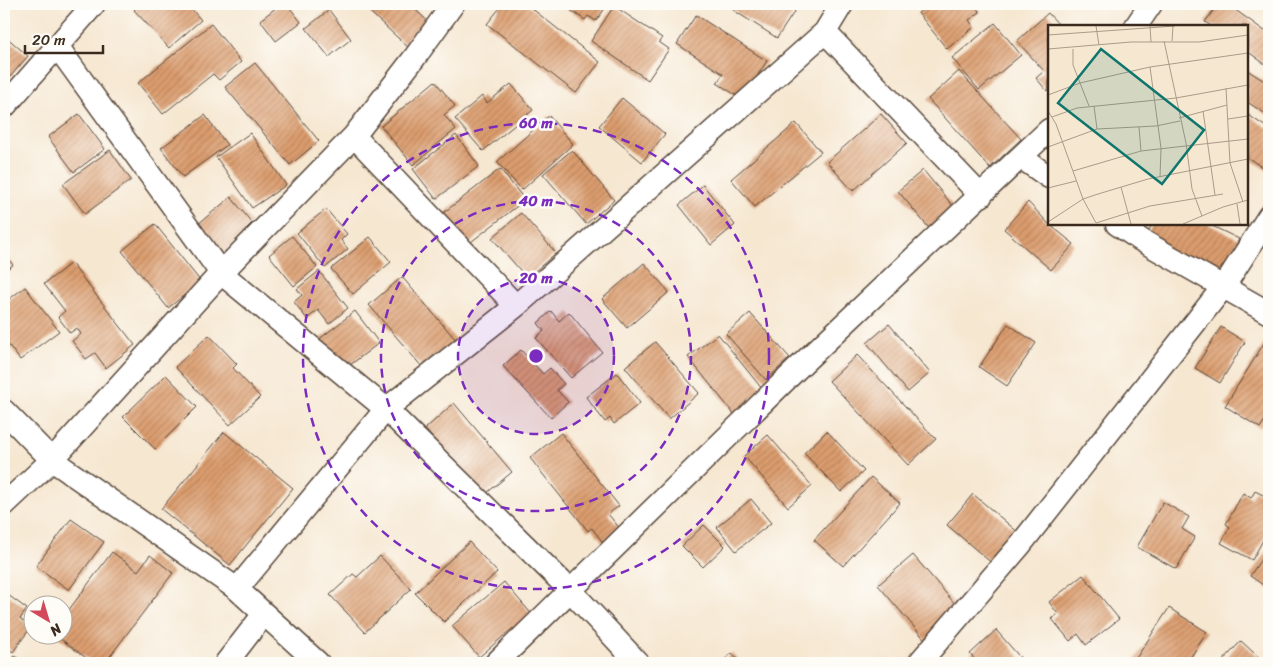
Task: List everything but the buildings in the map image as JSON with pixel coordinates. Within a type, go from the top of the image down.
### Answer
[{"type":"street","points":[[4,107],[94,4]]},
{"type":"street","points":[[4,505],[52,460],[221,273],[354,136],[453,4]]},
{"type":"street","points":[[237,589],[386,409],[516,306],[825,32],[842,4]]},
{"type":"street","points":[[1137,25],[1151,4]]},
{"type":"street","points":[[825,32],[981,196]]},
{"type":"street","points":[[57,46],[221,273],[386,409],[572,591],[638,663]]},
{"type":"street","points":[[496,663],[804,363],[1022,158],[1048,131]]},
{"type":"street","points":[[354,136],[516,306]]},
{"type":"street","points":[[1022,158],[1048,176]]},
{"type":"street","points":[[919,663],[1021,544],[1224,286],[1269,216]]},
{"type":"street","points":[[1118,225],[1141,240],[1269,313]]},
{"type":"street","points":[[4,411],[52,460],[237,589],[318,663]]},
{"type":"street","points":[[226,663],[264,614]]}]
